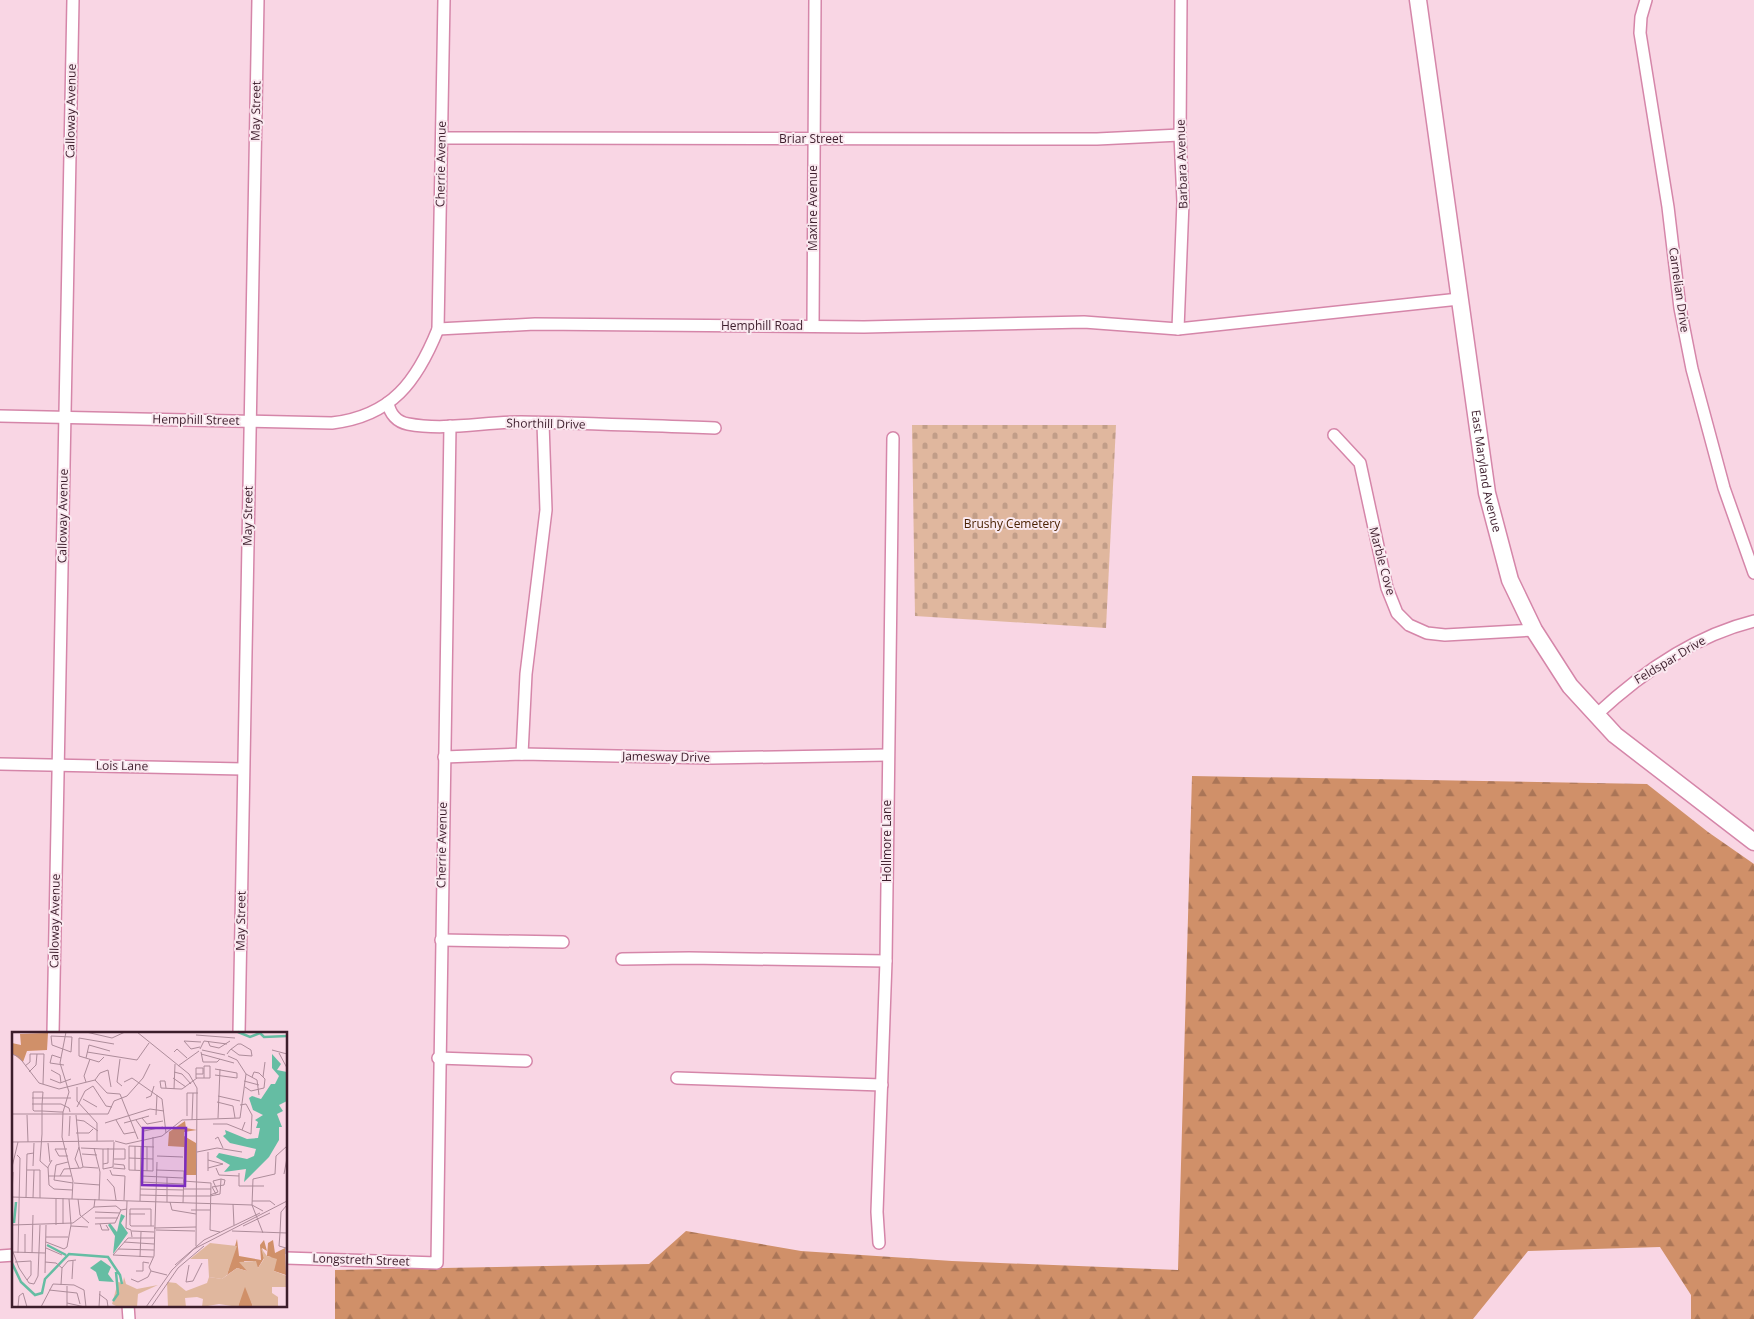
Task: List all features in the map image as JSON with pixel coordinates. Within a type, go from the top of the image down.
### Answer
[{"type":"street","name":"Calloway Avenue","points":[[53,1032],[73,0]]},
{"type":"street","name":"May Street","points":[[239,1032],[258,0]]},
{"type":"street","name":"Cherrie Avenue","points":[[438,329],[444,0]]},
{"type":"street","name":"Maxine Avenue","points":[[812,326],[815,0]]},
{"type":"street","name":"Barbara Avenue","points":[[1178,328],[1184,202],[1180,135],[1181,0]]},
{"type":"street","name":"East Maryland Avenue","points":[[1418,0],[1487,493],[1510,580],[1534,630],[1570,686],[1596,715],[1615,735],[1754,842]]},
{"type":"street","name":"Carnelian Drive","points":[[1646,0],[1641,16],[1640,33],[1665,189],[1680,308],[1706,429],[1754,573]]},
{"type":"street","name":"Briar Street","points":[[442,138],[1097,139],[1180,135]]},
{"type":"street","name":"Hemphill Road","points":[[438,329],[535,324],[812,326],[1084,322],[1178,328],[1459,299]]},
{"type":"street","points":[[388,403],[415,376],[438,329]]},
{"type":"street","name":"Hemphill Street","points":[[0,416],[346,421],[367,415],[388,403]]},
{"type":"street","name":"Shorthill Drive","points":[[388,403],[392,414],[398,420],[407,424],[450,426],[543,423],[715,428]]},
{"type":"street","points":[[522,754],[526,674],[546,510],[543,423]]},
{"type":"street","name":"Cherrie Avenue","points":[[437,1262],[438,1058],[450,426]]},
{"type":"street","name":"Marble Cove","points":[[1334,435],[1360,464],[1387,588],[1397,612],[1409,625],[1427,633],[1445,635],[1534,630]]},
{"type":"street","name":"Hollmore Lane","points":[[879,1243],[877,1212],[886,961],[893,438]]},
{"type":"street","name":"Feldspar Drive","points":[[1596,715],[1642,676],[1687,647],[1716,633],[1754,621]]},
{"type":"street","name":"Jamesway Drive","points":[[444,757],[522,754],[712,758],[888,756]]},
{"type":"street","name":"Lois Lane","points":[[0,764],[243,769]]},
{"type":"street","points":[[441,940],[563,942]]},
{"type":"street","points":[[622,959],[689,958],[886,961]]},
{"type":"street","points":[[438,1058],[526,1060]]},
{"type":"street","points":[[677,1078],[882,1084]]},
{"type":"street","name":"Longstreth Street","points":[[288,1258],[437,1262]]},
{"type":"street","points":[[128,1306],[129,1319]]},
{"type":"green space","name":"Brushy Cemetery","points":[[912,425],[1116,425],[1106,628],[915,616]]},
{"type":"green space","points":[[1192,776],[1647,784],[1708,832],[1754,864],[1754,1319],[1691,1319],[1691,1295],[1660,1247],[1528,1251],[1473,1319],[335,1319],[335,1270],[649,1264],[686,1231],[801,1251],[952,1261],[1178,1270]]}]
